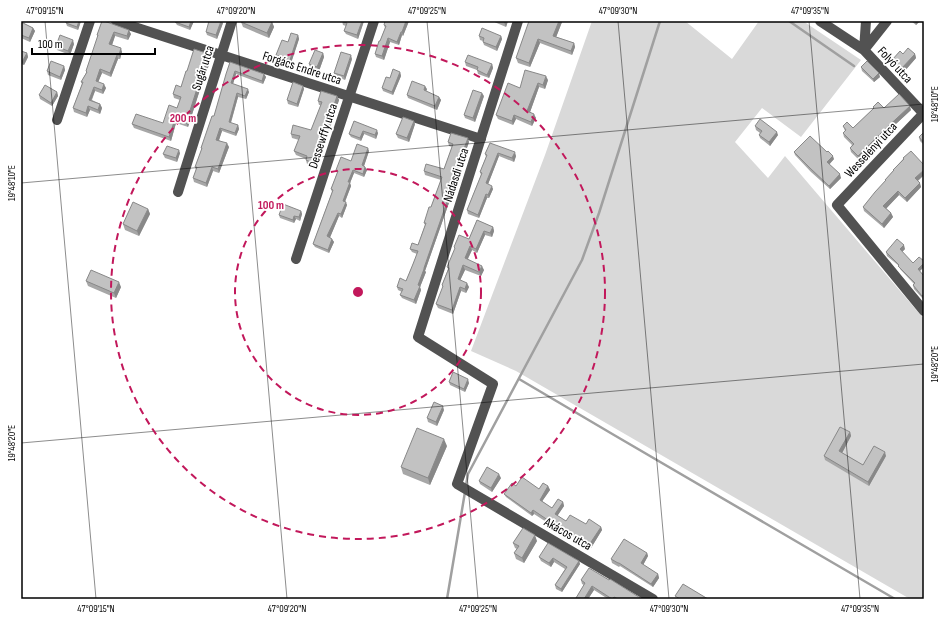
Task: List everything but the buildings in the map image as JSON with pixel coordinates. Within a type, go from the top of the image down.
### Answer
[{"type":"street","points":[[57,120],[90,21]]},
{"type":"street","name":"Forgács Endre utca","points":[[116,21],[481,139]]},
{"type":"street","name":"Sugár utca","points":[[178,192],[232,21]]},
{"type":"street","name":"Dessewffy utca","points":[[296,259],[374,21]]},
{"type":"street","name":"Nádasdi utca","points":[[418,337],[518,21]]},
{"type":"street","name":"Folyó utca","points":[[820,21],[864,50],[924,113]]},
{"type":"street","points":[[864,50],[866,21]]},
{"type":"street","points":[[864,50],[887,21]]},
{"type":"street","name":"Wesselényi utca","points":[[924,113],[837,206],[924,311]]},
{"type":"street","name":"Akácos utca","points":[[418,337],[493,384],[457,484],[654,599]]},
{"type":"shaded area","points":[[592,21],[685,21],[732,59],[759,21],[803,21],[861,60],[801,137],[762,108],[735,142],[768,178],[785,156],[924,319],[924,599],[910,599],[516,371],[471,351],[545,155]]},
{"type":"waterway","points":[[466,485],[468,474],[582,260],[599,213],[660,21]]},
{"type":"waterway","points":[[789,21],[854,66]]},
{"type":"waterway","points":[[519,379],[895,599]]},
{"type":"waterway","points":[[447,599],[465,492]]}]
